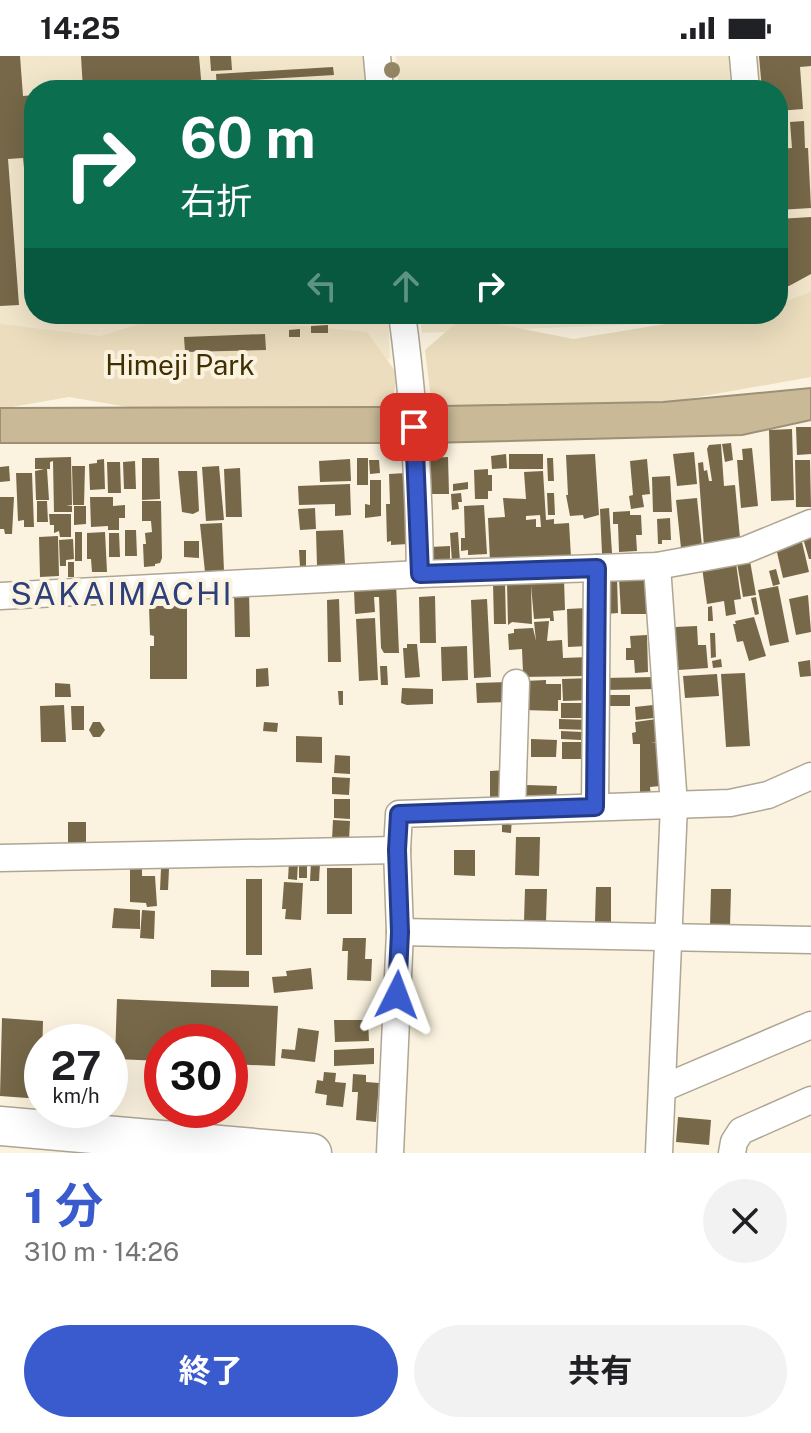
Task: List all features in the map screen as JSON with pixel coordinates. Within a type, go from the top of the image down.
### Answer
[{"type":"highway","points":[[0,1126],[312,1153]]},
{"type":"street","points":[[377,56],[379,80]]},
{"type":"street","points":[[743,56],[745,80]]},
{"type":"street","points":[[403,324],[418,481],[420,574]]},
{"type":"street","points":[[0,596],[420,574],[657,566],[745,550],[811,523]]},
{"type":"street","points":[[657,566],[674,805],[659,1153]]},
{"type":"street","points":[[595,807],[597,568]]},
{"type":"street","points":[[512,810],[516,683]]},
{"type":"street","points":[[390,1153],[400,932],[399,814],[730,803],[768,795],[811,776]]},
{"type":"street","points":[[0,858],[397,850]]},
{"type":"street","points":[[400,932],[811,940]]},
{"type":"street","points":[[663,1088],[811,1025]]},
{"type":"street","points":[[732,1153],[741,1131],[811,1100]]},
{"type":"shaded area","points":[[0,56],[367,56],[369,80],[24,80],[24,324],[388,324],[390,359],[0,368]]},
{"type":"shaded area","points":[[396,56],[811,56],[811,303],[788,311],[788,80],[398,80]]},
{"type":"shaded area","points":[[421,324],[642,324],[422,333]]},
{"type":"shaded area","points":[[811,388],[811,420],[742,435],[427,443],[0,443],[0,408],[389,407],[663,402]]},
{"type":"green space","points":[[811,292],[811,377],[579,418],[433,415],[425,350],[455,324],[498,324],[573,339],[665,324],[788,324],[788,300]]},
{"type":"green space","name":"Himeji Park","points":[[0,324],[100,336],[139,324],[280,324],[367,332],[398,375],[388,417],[186,417],[69,397],[0,409]]},
{"type":"building","points":[[0,56],[20,56],[24,96],[24,168],[23,158],[8,159],[19,305],[0,306]]},
{"type":"building","points":[[81,56],[199,56],[201,80],[82,80]]},
{"type":"building","points":[[210,56],[231,56],[232,70],[211,71]]},
{"type":"building","points":[[759,56],[811,56],[811,66],[800,67],[803,109],[788,110],[788,80],[761,80]]},
{"type":"building","points":[[333,67],[334,75],[216,80],[216,74]]},
{"type":"building","points":[[804,121],[811,208],[788,209],[788,148],[792,148],[790,122]]},
{"type":"building","points":[[811,217],[811,274],[788,286],[788,218]]},
{"type":"building","points":[[328,325],[328,333],[311,333],[311,326]]},
{"type":"building","points":[[300,329],[300,337],[289,337],[289,330]]},
{"type":"building","points":[[265,334],[266,350],[185,352],[184,337]]},
{"type":"building","points":[[796,427],[811,427],[811,454],[797,455]]},
{"type":"building","points":[[792,429],[794,500],[771,501],[769,430]]},
{"type":"building","points":[[731,443],[733,460],[725,462],[722,444]]},
{"type":"building","points":[[721,444],[724,486],[735,485],[740,538],[704,547],[698,463],[703,462],[704,471],[707,470],[709,481],[712,481],[707,449],[709,445]]},
{"type":"building","points":[[752,448],[758,506],[741,508],[737,460],[743,460],[742,449]]},
{"type":"building","points":[[694,452],[697,484],[677,486],[673,454]]},
{"type":"building","points":[[506,454],[507,468],[492,469],[491,456]]},
{"type":"building","points":[[509,454],[543,454],[543,469],[509,469]]},
{"type":"building","points":[[595,454],[599,515],[584,519],[583,515],[570,516],[566,495],[566,455]]},
{"type":"building","points":[[71,457],[72,505],[66,506],[72,506],[72,512],[54,512],[53,461],[47,469],[49,500],[36,500],[35,471],[44,469],[35,469],[35,458]]},
{"type":"building","points":[[448,457],[449,494],[431,494],[430,458]]},
{"type":"building","points":[[142,458],[159,458],[160,499],[142,500]]},
{"type":"building","points":[[357,458],[368,458],[368,485],[357,485]]},
{"type":"building","points":[[547,458],[553,458],[554,481],[548,481]]},
{"type":"building","points":[[104,459],[105,489],[90,490],[89,464]]},
{"type":"building","points":[[350,459],[351,481],[320,482],[319,461]]},
{"type":"building","points":[[647,459],[650,494],[642,495],[644,507],[631,509],[630,461]]},
{"type":"building","points":[[369,460],[379,460],[380,473],[370,474]]},
{"type":"building","points":[[795,460],[810,460],[811,507],[796,507]]},
{"type":"building","points":[[135,461],[136,489],[124,489],[123,462]]},
{"type":"building","points":[[107,462],[120,462],[121,493],[108,493]]},
{"type":"building","points":[[9,466],[10,481],[0,482],[0,467]]},
{"type":"building","points":[[72,466],[85,466],[84,505],[73,505]]},
{"type":"building","points":[[219,466],[224,520],[206,521],[202,467]]},
{"type":"building","points":[[240,468],[242,517],[226,517],[224,469]]},
{"type":"building","points":[[488,469],[488,475],[492,475],[492,491],[488,491],[488,499],[475,499],[474,470]]},
{"type":"building","points":[[178,471],[197,471],[199,511],[193,514],[182,512]]},
{"type":"building","points":[[543,471],[546,520],[554,519],[554,524],[569,523],[571,557],[490,561],[488,518],[505,517],[503,498],[526,499],[524,472]],"holes":[[[540,515],[541,527],[536,527],[536,519],[526,520],[526,516]]]},
{"type":"building","points":[[16,473],[32,473],[34,527],[24,527],[24,520],[18,521]]},
{"type":"building","points":[[406,473],[408,544],[391,545],[391,541],[387,542],[389,474]]},
{"type":"building","points":[[670,476],[672,512],[653,512],[652,477]]},
{"type":"building","points":[[370,480],[381,480],[381,516],[365,518],[365,504],[370,505]]},
{"type":"building","points":[[468,482],[468,489],[453,491],[453,484]]},
{"type":"building","points":[[350,484],[351,515],[335,516],[335,504],[299,505],[298,486]]},
{"type":"building","points":[[461,493],[459,509],[452,510],[451,494]]},
{"type":"building","points":[[547,493],[554,493],[555,515],[548,515]]},
{"type":"building","points":[[0,497],[14,497],[12,534],[5,534],[4,529],[0,529]]},
{"type":"building","points":[[90,497],[113,497],[113,506],[125,505],[125,518],[119,518],[119,530],[108,530],[108,526],[91,527]]},
{"type":"building","points":[[697,498],[702,546],[681,548],[676,500]]},
{"type":"building","points":[[37,501],[47,501],[48,522],[37,522]]},
{"type":"building","points":[[142,501],[161,501],[162,558],[155,566],[144,567],[145,533],[152,532],[151,521],[142,521]]},
{"type":"building","points":[[484,505],[487,554],[468,555],[468,550],[461,551],[461,538],[465,538],[464,506]]},
{"type":"building","points":[[74,506],[86,506],[86,524],[74,525]]},
{"type":"building","points":[[315,508],[316,529],[300,530],[298,509]]},
{"type":"building","points":[[609,508],[612,553],[602,554],[600,509]]},
{"type":"building","points":[[630,511],[630,515],[641,515],[642,535],[636,535],[637,551],[619,552],[618,524],[613,524],[613,512]]},
{"type":"building","points":[[49,514],[71,514],[71,537],[60,537],[59,531],[54,533]]},
{"type":"building","points":[[670,518],[671,540],[662,540],[662,544],[658,544],[657,519]]},
{"type":"building","points":[[222,523],[224,571],[205,572],[200,524]]},
{"type":"building","points":[[125,530],[136,530],[137,556],[125,556]]},
{"type":"building","points":[[343,530],[345,564],[317,566],[316,531]]},
{"type":"building","points":[[75,532],[82,532],[82,561],[75,561]]},
{"type":"building","points":[[105,532],[107,572],[92,572],[91,559],[87,559],[87,533]]},
{"type":"building","points":[[458,532],[460,562],[452,562],[450,533]]},
{"type":"building","points":[[811,532],[811,559],[809,559],[802,535]]},
{"type":"building","points":[[109,533],[119,533],[120,557],[109,557]]},
{"type":"building","points":[[58,536],[59,576],[40,577],[39,537]]},
{"type":"building","points":[[73,539],[74,559],[66,560],[66,566],[60,566],[59,540]]},
{"type":"building","points":[[184,541],[199,541],[199,558],[184,557]]},
{"type":"building","points":[[802,542],[809,572],[783,578],[776,548]]},
{"type":"building","points":[[450,546],[450,563],[436,563],[430,558],[430,547]]},
{"type":"building","points":[[299,550],[306,550],[306,566],[300,566]]},
{"type":"building","points":[[750,561],[756,595],[743,597],[737,563]]},
{"type":"building","points":[[68,562],[74,562],[74,577],[68,577]]},
{"type":"building","points":[[736,563],[741,599],[734,600],[736,614],[726,616],[724,601],[707,604],[702,567]]},
{"type":"building","points":[[776,569],[780,584],[773,586],[769,571]]},
{"type":"building","points":[[642,576],[649,583],[651,614],[621,614],[619,578]]},
{"type":"building","points":[[604,578],[617,578],[618,613],[606,614]]},
{"type":"building","points":[[564,579],[565,610],[553,611],[554,621],[550,618],[534,619],[531,585],[532,624],[512,622],[508,625],[507,583]]},
{"type":"building","points":[[396,583],[399,653],[384,653],[381,648],[379,597],[374,597],[375,612],[355,614],[354,590]]},
{"type":"building","points":[[493,583],[505,583],[506,624],[494,624]]},
{"type":"building","points":[[778,586],[789,642],[770,646],[758,590]]},
{"type":"building","points":[[234,591],[249,591],[250,637],[235,637]]},
{"type":"building","points":[[808,595],[811,632],[796,635],[789,599]]},
{"type":"building","points":[[435,596],[436,643],[420,643],[419,597]]},
{"type":"building","points":[[756,597],[759,614],[755,615],[751,598]]},
{"type":"building","points":[[339,599],[341,662],[328,662],[327,600]]},
{"type":"building","points":[[487,599],[491,677],[474,678],[471,600]]},
{"type":"building","points":[[149,606],[187,606],[187,679],[150,679],[150,646],[154,646],[154,636],[150,635]]},
{"type":"building","points":[[712,606],[713,621],[708,621],[708,607]]},
{"type":"building","points":[[587,608],[588,646],[568,647],[567,609]]},
{"type":"building","points":[[754,617],[766,656],[749,661],[743,641],[737,642],[733,624]]},
{"type":"building","points":[[375,618],[378,680],[359,681],[356,619]]},
{"type":"building","points":[[549,621],[547,641],[562,640],[563,658],[589,657],[590,676],[519,677],[519,672],[523,672],[522,649],[509,650],[508,634],[514,633],[514,629],[533,628],[536,641],[534,622]]},
{"type":"building","points":[[697,626],[698,645],[706,645],[708,668],[678,670],[675,627]]},
{"type":"building","points":[[710,633],[715,633],[716,657],[711,658]]},
{"type":"building","points":[[647,635],[648,672],[635,673],[634,660],[626,660],[626,648],[631,648],[630,636]]},
{"type":"building","points":[[407,644],[417,644],[420,677],[405,678],[403,648],[407,648]]},
{"type":"building","points":[[467,646],[468,680],[442,681],[441,647]]},
{"type":"building","points":[[721,659],[722,667],[713,668],[712,661]]},
{"type":"building","points":[[810,660],[811,676],[800,677],[798,662]]},
{"type":"building","points":[[380,666],[387,666],[388,685],[381,685]]},
{"type":"building","points":[[268,668],[269,686],[256,687],[256,669]]},
{"type":"building","points":[[745,673],[750,746],[726,747],[721,674]]},
{"type":"building","points":[[717,674],[719,696],[685,698],[683,676]]},
{"type":"building","points":[[656,677],[656,689],[604,690],[603,678]]},
{"type":"building","points":[[592,678],[593,700],[563,701],[562,679]]},
{"type":"building","points":[[546,680],[546,684],[561,684],[558,711],[521,710],[521,694],[529,694],[525,681]]},
{"type":"building","points":[[508,682],[508,702],[477,703],[476,683]]},
{"type":"building","points":[[55,683],[70,684],[71,697],[55,697]]},
{"type":"building","points":[[402,688],[433,689],[433,704],[401,703]]},
{"type":"building","points":[[338,691],[343,691],[343,705],[339,705]]},
{"type":"building","points":[[606,695],[630,695],[630,706],[607,706]]},
{"type":"building","points":[[561,703],[591,703],[591,718],[561,718]]},
{"type":"building","points":[[64,705],[66,742],[41,742],[40,706]]},
{"type":"building","points":[[653,705],[654,718],[636,720],[635,707]]},
{"type":"building","points":[[71,706],[84,706],[84,730],[72,730]]},
{"type":"building","points":[[559,719],[591,720],[590,730],[559,729]]},
{"type":"building","points":[[657,719],[659,742],[651,743],[659,743],[660,786],[650,787],[651,797],[640,797],[640,744],[633,744],[632,733],[636,732],[635,722]]},
{"type":"building","points":[[93,722],[100,722],[105,730],[100,737],[93,737],[89,730]]},
{"type":"building","points":[[264,722],[278,723],[277,732],[263,731]]},
{"type":"building","points":[[561,731],[582,732],[581,740],[561,739]]},
{"type":"building","points":[[296,736],[322,737],[322,763],[296,762]]},
{"type":"building","points":[[531,739],[557,740],[556,757],[531,757]]},
{"type":"building","points":[[562,742],[589,742],[589,759],[562,759]]},
{"type":"building","points":[[335,755],[350,756],[350,774],[334,773]]},
{"type":"building","points":[[508,770],[507,801],[490,801],[490,771]]},
{"type":"building","points":[[332,777],[350,778],[349,795],[332,794]]},
{"type":"building","points":[[526,785],[557,786],[556,800],[526,799]]},
{"type":"building","points":[[334,799],[350,799],[350,819],[334,818]]},
{"type":"building","points":[[502,817],[512,817],[511,833],[502,832]]},
{"type":"building","points":[[333,820],[350,821],[349,841],[332,840]]},
{"type":"building","points":[[68,822],[86,822],[86,844],[68,844]]},
{"type":"building","points":[[516,837],[540,837],[539,876],[515,875]]},
{"type":"building","points":[[454,850],[475,850],[475,876],[454,875]]},
{"type":"building","points":[[289,862],[298,863],[297,880],[288,879]]},
{"type":"building","points":[[311,862],[320,863],[319,881],[310,881]]},
{"type":"building","points":[[299,863],[307,863],[307,878],[299,878]]},
{"type":"building","points":[[130,865],[142,867],[142,876],[155,876],[157,906],[147,907],[146,903],[130,902]]},
{"type":"building","points":[[327,868],[352,868],[352,914],[327,914]]},
{"type":"building","points":[[161,869],[169,869],[168,890],[160,890]]},
{"type":"building","points":[[246,879],[262,879],[262,955],[246,955]]},
{"type":"building","points":[[284,882],[303,883],[301,920],[285,919],[286,909],[282,909]]},
{"type":"building","points":[[596,887],[611,887],[611,923],[595,922]]},
{"type":"building","points":[[525,889],[547,889],[546,921],[524,921]]},
{"type":"building","points":[[711,889],[731,889],[730,926],[710,926]]},
{"type":"building","points":[[114,908],[140,910],[140,929],[112,928]]},
{"type":"building","points":[[142,910],[155,911],[154,939],[140,938]]},
{"type":"building","points":[[343,938],[366,938],[365,959],[372,959],[371,981],[347,980],[348,951],[342,951]]},
{"type":"building","points":[[311,968],[313,989],[274,993],[272,977],[287,976],[286,971]]},
{"type":"building","points":[[211,970],[249,971],[249,987],[211,987]]},
{"type":"building","points":[[117,999],[278,1006],[275,1066],[248,1065],[248,1024],[144,1024],[144,1060],[128,1060],[128,1024],[116,1024]]},
{"type":"building","points":[[2,1018],[43,1021],[43,1024],[24,1024],[24,1098],[0,1096]]},
{"type":"building","points":[[334,1020],[368,1020],[369,1041],[335,1042]]},
{"type":"building","points":[[298,1028],[319,1031],[315,1062],[281,1058],[282,1049],[295,1050]]},
{"type":"building","points":[[374,1048],[374,1064],[334,1066],[334,1050]]},
{"type":"building","points":[[324,1072],[336,1073],[335,1082],[346,1083],[343,1107],[326,1105],[327,1095],[315,1093],[317,1080],[323,1081]]},
{"type":"building","points":[[353,1074],[366,1075],[366,1082],[379,1083],[376,1122],[356,1120],[358,1092],[352,1092]]},
{"type":"building","points":[[678,1117],[711,1120],[709,1145],[676,1142]]},
{"type":"district","name":"SAKAIMACHI","points":[[122,594]]},
{"type":"route","points":[[397,995],[399,814],[595,807],[597,568],[420,574],[414,427]]}]
